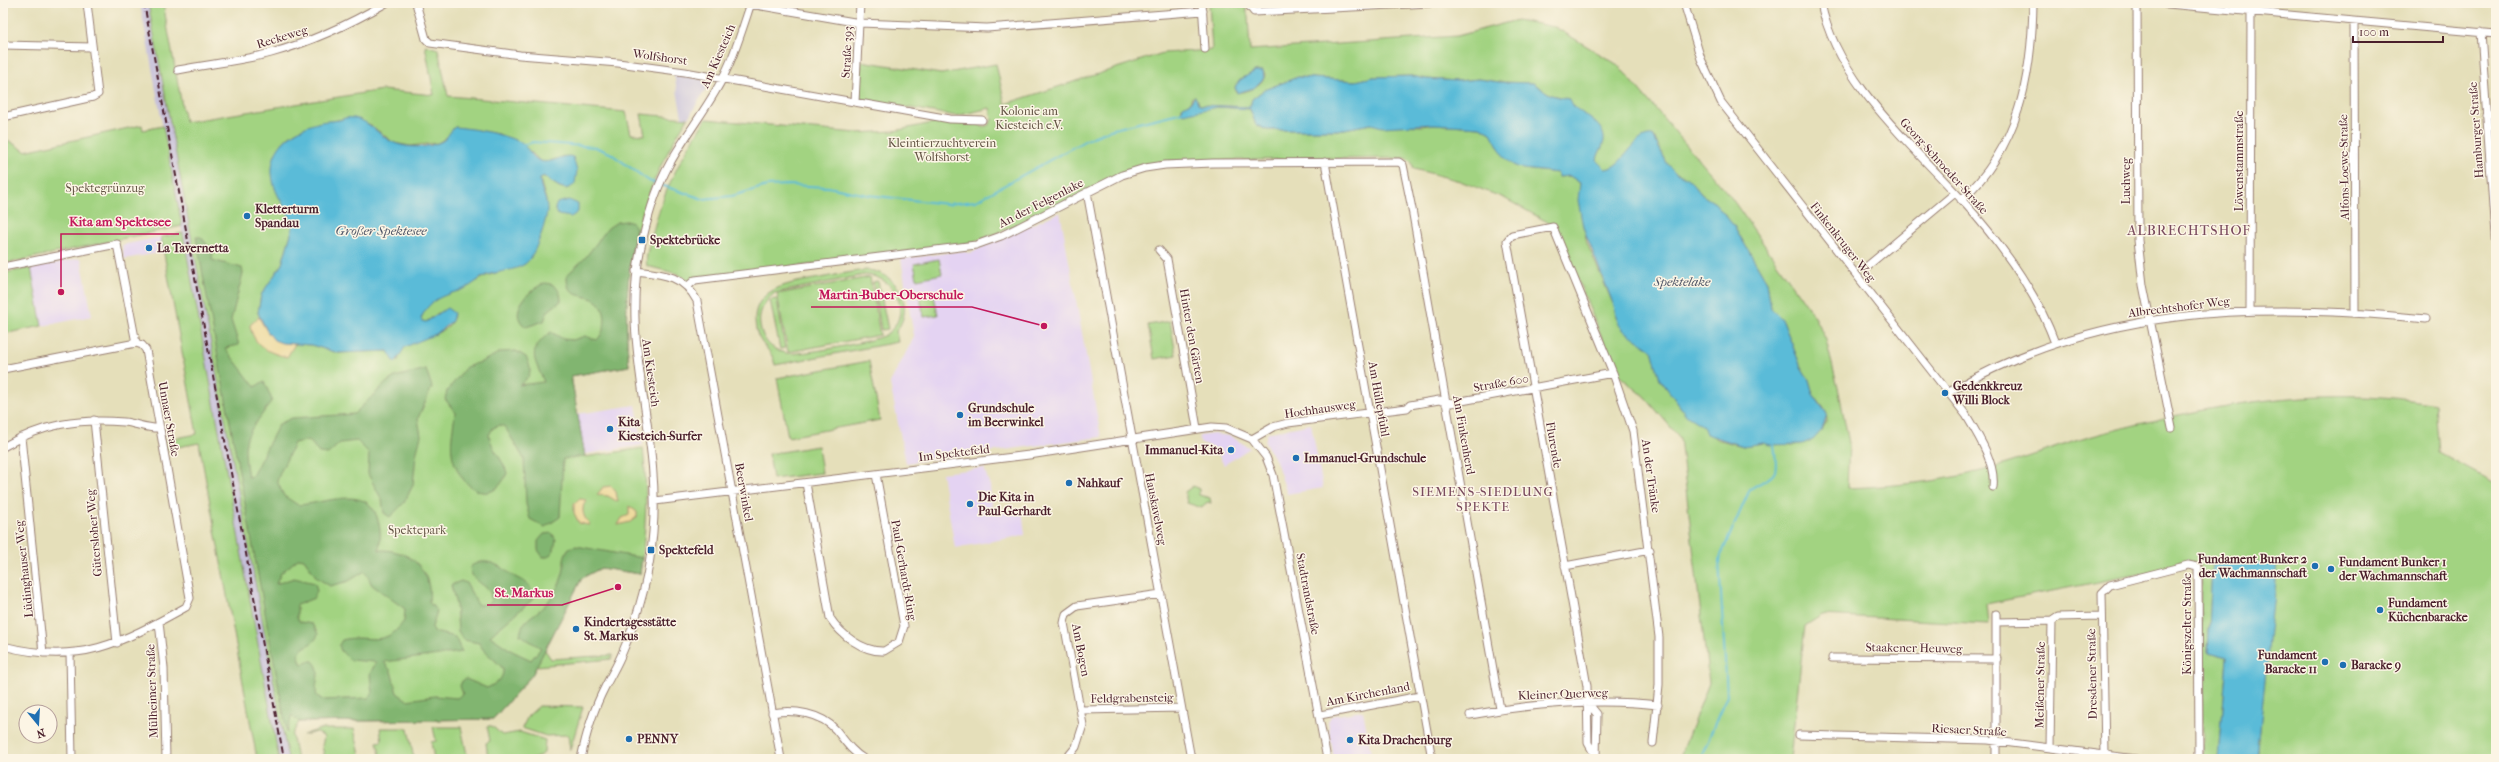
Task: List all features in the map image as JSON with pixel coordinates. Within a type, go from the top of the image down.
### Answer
[{"type":"street","points":[[3,117],[94,97],[98,94],[87,3]]},
{"type":"street","name":"Reckeweg","points":[[178,70],[226,62],[285,48],[324,34],[386,3]]},
{"type":"street","name":"Wolfshorst","points":[[416,3],[428,42],[474,50],[618,63],[723,78],[950,119],[982,120]]},
{"type":"street","points":[[749,3],[860,23],[988,28],[1203,7],[1205,48]]},
{"type":"street","name":"Am Kiesteich","points":[[581,759],[595,710],[622,653],[639,604],[651,550],[655,501],[654,471],[634,339],[636,271],[648,218],[670,164],[723,78],[749,3]]},
{"type":"street","name":"Straße 393","points":[[855,102],[860,3]]},
{"type":"street","points":[[1247,3],[1250,10],[1254,12],[1430,3]]},
{"type":"street","name":"Finkenkruger Weg","points":[[1684,3],[1705,71],[1731,116],[1949,392],[1981,440],[1992,476],[1993,488]]},
{"type":"street","name":"Georg-Schroeder-Straße","points":[[1821,3],[1838,49],[1868,96],[1904,138],[1955,193],[1995,242],[2026,286],[2056,343]]},
{"type":"street","points":[[1961,200],[1981,180],[1997,157],[2018,113],[2027,83],[2031,55],[2033,3]]},
{"type":"street","name":"Luchweg","points":[[2137,3],[2138,240],[2143,285],[2172,428]]},
{"type":"street","points":[[2157,3],[2496,34]]},
{"type":"street","name":"Löwenstammstraße","points":[[2250,310],[2251,11]]},
{"type":"street","name":"Alfons-Loewe-Straße","points":[[2354,21],[2355,312]]},
{"type":"street","name":"Hamburger Straße","points":[[2482,32],[2486,115],[2496,250]]},
{"type":"street","points":[[3,45],[92,46]]},
{"type":"street","points":[[2486,115],[2496,113]]},
{"type":"street","name":"An der Felgenlake","points":[[688,286],[695,280],[967,247],[1001,236],[1087,192],[1122,176],[1145,168],[1165,165],[1394,161],[1403,165]]},
{"type":"street","name":"Am Hüllepfuhl","points":[[1325,162],[1432,759]]},
{"type":"street","name":"Am Finkenherd","points":[[1403,165],[1500,709]]},
{"type":"street","name":"Hauskavelweg","points":[[1087,192],[1190,759]]},
{"type":"street","points":[[1865,268],[1955,193]]},
{"type":"street","name":"An der Tränke","points":[[1553,227],[1613,373],[1633,431],[1650,550],[1659,637],[1658,705],[1653,742]]},
{"type":"street","name":"Flurende","points":[[1553,227],[1512,235],[1507,241],[1587,686],[1588,703],[1597,714],[1596,758]]},
{"type":"street","name":"Unnaer Straße","points":[[3,267],[117,244],[136,343],[142,345],[146,350],[189,603],[186,607],[159,622]]},
{"type":"street","name":"Hinter den Gärten","points":[[1159,250],[1166,259],[1197,428]]},
{"type":"street","name":"Beerwinkel","points":[[636,271],[666,274],[678,278],[688,286],[698,301],[781,759]]},
{"type":"street","name":"Albrechtshofer Weg","points":[[1949,392],[2012,361],[2056,343],[2098,330],[2150,320],[2250,310],[2355,312],[2426,319]]},
{"type":"street","points":[[3,369],[136,343]]},
{"type":"street","name":"Straße 600","points":[[1370,413],[1407,408],[1410,405],[1439,400],[1451,403],[1613,373]]},
{"type":"street","name":"Hochhausweg","points":[[1252,438],[1273,427],[1288,423],[1370,413]]},
{"type":"street","points":[[3,447],[21,436],[64,422],[94,420],[160,428]]},
{"type":"street","name":"Gütersloher Weg","points":[[94,420],[116,643]]},
{"type":"street","name":"Im Spektefeld","points":[[655,501],[806,484],[1132,440],[1197,428],[1226,428],[1252,438]]},
{"type":"street","name":"Lüdinghauser Weg","points":[[21,436],[43,653]]},
{"type":"street","name":"Stadtrandstraße","points":[[1252,438],[1266,457],[1277,490],[1328,759]]},
{"type":"street","name":"Paul-Gerhardt-Ring","points":[[806,484],[830,618],[841,632],[863,646],[884,651],[899,642],[904,626],[876,474]]},
{"type":"street","points":[[1565,566],[1650,550]]},
{"type":"street","name":"Königszelter Straße","points":[[2102,593],[2110,585],[2188,565],[2198,567],[2199,759]]},
{"type":"street","name":"Dresdener Straße","points":[[2102,593],[2101,616],[2105,755]]},
{"type":"street","name":"Am Bogen","points":[[1066,759],[1076,747],[1083,725],[1082,710],[1065,628],[1066,614],[1077,606],[1161,594]]},
{"type":"street","points":[[1996,614],[1996,759]]},
{"type":"street","points":[[1997,622],[2052,621],[2058,617],[2101,616]]},
{"type":"street","name":"Meißener Straße","points":[[2050,748],[2052,621]]},
{"type":"street","points":[[3,646],[43,653],[70,653],[116,643],[159,622]]},
{"type":"street","name":"Mülheimer Straße","points":[[159,622],[164,668],[166,759]]},
{"type":"street","points":[[70,653],[72,759]]},
{"type":"street","name":"Staakener Heuweg","points":[[1832,658],[1997,659]]},
{"type":"street","name":"Am Kirchenland","points":[[1320,715],[1420,696]]},
{"type":"street","name":"Kleiner Querweg","points":[[1470,715],[1500,709],[1542,704],[1588,703],[1658,705]]},
{"type":"street","name":"Feldgrabensteig","points":[[1082,710],[1181,708]]},
{"type":"street","points":[[772,713],[808,714],[820,718],[830,725],[851,750],[864,759]]},
{"type":"street","name":"Riesaer Straße","points":[[1799,735],[1996,742],[2136,759]]},
{"type":"shaded area","points":[[140,3],[148,3],[288,759],[279,759]]},
{"type":"shaded area","points":[[674,74],[707,80],[709,84],[688,118],[682,117]]},
{"type":"shaded area","points":[[1060,212],[1101,437],[906,463],[890,383],[914,337],[901,259],[961,251],[969,253]]},
{"type":"shaded area","points":[[161,237],[164,252],[124,259],[122,245]]},
{"type":"shaded area","points":[[81,258],[92,316],[42,326],[31,268]]},
{"type":"shaded area","name":"Kita Kiesteich-Surfer","points":[[636,405],[643,445],[585,454],[577,414]]},
{"type":"shaded area","name":"Immanuel-Grundschule","points":[[1311,424],[1323,488],[1287,494],[1276,461],[1265,443],[1267,433]]},
{"type":"shaded area","name":"Immanuel-Kita","points":[[1214,434],[1230,436],[1250,448],[1224,465],[1215,449],[1200,442],[1199,436]]},
{"type":"shaded area","name":"Die Kita in Paul-Gerhardt","points":[[984,468],[990,486],[992,512],[1022,510],[1025,535],[955,548],[942,473]]},
{"type":"shaded area","name":"Kita Drachenburg","points":[[1363,711],[1372,759],[1334,759],[1328,722],[1331,716]]},
{"type":"green space","name":"Spektepark","points":[[148,3],[163,3],[185,122],[382,90],[434,95],[425,45],[438,49],[448,96],[626,112],[631,134],[645,135],[641,114],[688,118],[656,176],[636,235],[630,266],[627,298],[629,366],[571,376],[585,457],[643,448],[646,495],[644,542],[640,574],[601,568],[582,578],[545,650],[551,659],[613,655],[611,659],[537,666],[532,675],[493,719],[299,722],[292,735],[297,759],[288,759]],"holes":[[[348,118],[369,124],[394,143],[410,146],[438,143],[450,135],[455,127],[499,134],[531,152],[540,161],[547,162],[565,156],[567,189],[559,187],[545,177],[540,179],[546,200],[543,228],[530,258],[524,264],[486,276],[461,290],[439,296],[427,307],[421,318],[422,321],[426,322],[438,313],[454,315],[451,322],[447,327],[433,335],[405,346],[397,362],[393,359],[391,353],[386,351],[338,353],[311,345],[282,343],[274,340],[267,331],[258,313],[261,295],[282,264],[293,227],[273,182],[278,151],[292,134],[313,125]]]},
{"type":"green space","points":[[1209,3],[1244,3],[1248,16],[1250,50],[1457,36],[1517,20],[1555,27],[1618,65],[1730,196],[1812,313],[1826,340],[1839,392],[1849,443],[1847,488],[1917,483],[1951,478],[1985,470],[2089,437],[2131,426],[2174,416],[2261,401],[2305,397],[2349,396],[2392,398],[2435,404],[2439,453],[2496,484],[2496,759],[2257,759],[2276,562],[2212,564],[2208,653],[2227,658],[2219,759],[2203,759],[2200,562],[1986,604],[1988,624],[1822,615],[1805,626],[1790,759],[1679,759],[1709,683],[1680,438],[1644,396],[1616,373],[1555,224],[1551,224],[1504,198],[1460,181],[1414,169],[1411,161],[1405,158],[1166,161],[1144,165],[1007,229],[972,243],[688,281],[678,274],[647,266],[649,247],[656,220],[667,190],[680,163],[706,119],[856,133],[894,131],[937,122],[978,123],[982,127],[989,125],[992,120],[990,108],[956,116],[860,99],[861,61],[941,74],[996,64],[1005,104],[1163,53],[1212,50]],"holes":[[[1255,71],[1263,71],[1265,75],[1264,79],[1254,88],[1244,92],[1236,92],[1235,87],[1240,80]],[[1412,76],[1426,79],[1457,81],[1479,79],[1499,82],[1533,83],[1551,95],[1568,99],[1577,109],[1599,127],[1602,133],[1603,143],[1597,161],[1605,169],[1617,164],[1639,142],[1646,138],[1654,137],[1668,165],[1676,173],[1688,178],[1702,195],[1715,203],[1734,226],[1767,282],[1771,308],[1782,319],[1801,367],[1809,380],[1813,394],[1826,411],[1827,420],[1822,430],[1806,443],[1793,445],[1764,443],[1743,446],[1716,439],[1700,423],[1687,416],[1660,379],[1652,350],[1616,317],[1614,306],[1587,243],[1579,203],[1580,183],[1570,176],[1558,177],[1558,173],[1523,169],[1513,165],[1491,133],[1480,127],[1434,124],[1422,126],[1371,124],[1339,130],[1267,130],[1256,125],[1250,109],[1218,107],[1181,113],[1182,107],[1190,103],[1192,97],[1198,100],[1199,105],[1250,107],[1252,99],[1264,90],[1298,77],[1356,81],[1373,77]]]},
{"type":"green space","name":"Spektegrünzug","points":[[142,125],[143,130],[163,126],[182,226],[3,264],[3,137],[25,151]]},
{"type":"green space","points":[[626,221],[633,223],[636,228],[630,263],[627,297],[627,349],[629,366],[571,376],[585,456],[563,459],[560,517],[545,527],[530,519],[526,504],[524,459],[505,427],[500,425],[493,428],[489,435],[490,441],[507,473],[500,485],[492,491],[483,492],[475,489],[467,483],[460,474],[452,453],[455,412],[445,399],[447,391],[466,367],[481,362],[501,352],[516,351],[526,357],[530,366],[530,373],[519,385],[544,382],[537,367],[534,355],[538,344],[551,332],[563,339],[573,340],[585,336],[597,340],[604,326],[605,320],[603,310],[596,301],[591,298],[572,292],[567,283],[567,275],[585,258],[608,228],[617,222]]},
{"type":"green space","points":[[183,233],[279,759],[257,759],[199,443],[167,449],[166,440],[197,434],[161,237]]},
{"type":"green space","points":[[196,237],[201,237],[213,252],[212,260],[242,268],[243,273],[231,320],[239,345],[225,348],[255,387],[264,381],[272,400],[248,435],[245,451],[248,477],[252,476],[279,424],[292,418],[354,414],[387,382],[395,377],[426,369],[432,387],[418,418],[421,436],[416,455],[413,485],[404,503],[390,517],[384,513],[382,500],[368,474],[369,453],[357,441],[340,443],[328,454],[319,453],[309,440],[294,443],[277,481],[284,496],[298,505],[343,498],[354,498],[364,501],[372,507],[377,517],[380,534],[379,550],[401,553],[418,564],[423,572],[429,591],[429,602],[437,611],[432,627],[434,632],[455,637],[462,652],[384,662],[391,671],[397,693],[407,700],[435,696],[457,698],[463,694],[460,686],[462,681],[466,679],[487,688],[496,683],[502,676],[503,669],[481,647],[479,643],[464,640],[458,631],[456,605],[451,585],[461,581],[466,583],[478,605],[488,604],[491,600],[490,591],[474,578],[470,567],[481,562],[492,563],[526,583],[531,588],[533,599],[490,636],[512,651],[531,660],[541,648],[520,635],[521,629],[526,621],[545,605],[556,590],[562,577],[564,570],[564,559],[568,549],[576,546],[642,558],[640,574],[601,568],[582,578],[532,675],[493,719],[299,722],[292,715],[287,733]],"holes":[[[299,558],[304,559],[317,578],[330,586],[349,581],[365,571],[372,585],[405,609],[404,621],[397,630],[390,635],[375,639],[351,638],[342,640],[339,645],[341,651],[350,660],[376,662],[370,674],[372,694],[368,698],[323,700],[317,696],[316,687],[318,669],[316,665],[313,661],[307,661],[302,665],[298,654],[312,643],[318,634],[312,624],[300,622],[297,618],[297,605],[314,598],[317,591],[315,583],[294,578],[276,584],[281,573]]]},
{"type":"green space","points":[[939,259],[942,274],[917,279],[914,264]]},
{"type":"green space","points":[[31,268],[42,326],[3,334],[3,273]]},
{"type":"green space","points":[[866,270],[877,272],[886,276],[894,283],[904,301],[902,321],[896,331],[898,342],[775,365],[756,329],[755,315],[759,304],[765,296],[785,285]],"holes":[[[864,275],[875,277],[884,281],[892,288],[900,306],[899,316],[895,325],[887,334],[854,344],[806,352],[786,353],[775,349],[768,344],[760,327],[760,316],[761,311],[767,301],[775,293]]]},
{"type":"green space","points":[[870,277],[880,335],[788,352],[777,294]]},
{"type":"green space","points":[[878,281],[888,329],[881,330],[873,282]]},
{"type":"green space","points":[[545,283],[557,288],[561,301],[548,311],[544,321],[526,327],[520,321],[518,315],[522,302],[532,290]]},
{"type":"green space","points":[[933,291],[938,315],[924,317],[919,293]]},
{"type":"green space","points":[[777,299],[785,348],[780,349],[770,300]]},
{"type":"green space","points":[[1170,321],[1176,355],[1154,359],[1148,325]]},
{"type":"green space","points":[[869,361],[880,420],[788,437],[777,378]]},
{"type":"green space","points":[[818,446],[822,473],[773,479],[769,454]]},
{"type":"green space","points":[[1193,486],[1199,489],[1199,495],[1210,498],[1211,503],[1207,502],[1202,508],[1187,503],[1185,492]]},
{"type":"green space","points":[[552,533],[556,540],[554,550],[548,557],[543,557],[538,550],[538,541],[544,534]]},
{"type":"green space","points":[[539,706],[583,707],[570,750],[568,735],[546,736],[522,728],[528,716]]},
{"type":"green space","points":[[487,726],[492,726],[502,735],[520,732],[545,740],[544,753],[534,759],[488,759],[486,743],[490,741]]},
{"type":"green space","points":[[433,727],[461,727],[468,759],[434,759],[431,742],[436,741]]},
{"type":"green space","points":[[380,728],[408,728],[414,759],[381,759],[377,742],[382,741]]},
{"type":"green space","points":[[320,729],[354,729],[361,759],[325,759],[322,746],[324,737],[317,732],[303,735]]},
{"type":"sand","points":[[259,317],[269,333],[277,339],[295,344],[287,357],[268,351],[258,343],[250,325]]},
{"type":"sand","points":[[611,486],[616,492],[618,502],[608,496],[597,495],[603,487]]},
{"type":"sand","points":[[580,499],[586,500],[583,506],[583,512],[585,518],[590,524],[588,525],[579,523],[574,513],[574,504]]},
{"type":"sand","points":[[629,506],[637,512],[637,517],[630,522],[618,525],[622,518],[629,515]]},
{"type":"water","points":[[1255,71],[1263,71],[1264,78],[1254,88],[1237,93],[1235,87],[1240,80]]},
{"type":"water","name":"Spektelake","points":[[1412,76],[1426,79],[1457,81],[1479,79],[1499,82],[1533,83],[1551,95],[1568,99],[1602,131],[1604,140],[1597,161],[1605,169],[1618,163],[1640,140],[1653,136],[1668,165],[1676,173],[1688,178],[1702,195],[1715,203],[1734,226],[1767,282],[1771,308],[1782,319],[1801,367],[1809,380],[1813,394],[1827,414],[1822,430],[1813,440],[1802,444],[1770,445],[1764,443],[1743,446],[1706,434],[1703,426],[1687,416],[1660,379],[1652,350],[1622,329],[1618,323],[1614,306],[1583,227],[1578,200],[1580,183],[1570,176],[1558,177],[1558,173],[1523,169],[1513,165],[1504,157],[1491,133],[1480,127],[1434,124],[1382,127],[1371,124],[1339,130],[1267,130],[1256,125],[1250,109],[1218,107],[1183,114],[1181,112],[1183,106],[1190,103],[1195,96],[1199,105],[1250,107],[1252,99],[1264,90],[1298,77],[1356,81],[1373,77]]},
{"type":"water","name":"Großer Spektesee","points":[[345,118],[363,121],[392,142],[412,147],[432,145],[441,142],[455,127],[488,132],[520,142],[537,160],[540,161],[544,162],[566,156],[573,157],[577,171],[575,183],[568,188],[559,187],[543,176],[540,179],[547,211],[545,223],[533,254],[529,260],[525,264],[516,268],[487,275],[467,288],[434,301],[425,311],[421,318],[422,321],[426,322],[447,308],[454,313],[452,321],[436,334],[405,347],[395,363],[388,351],[338,353],[311,345],[282,343],[274,340],[267,331],[258,313],[261,295],[282,264],[293,227],[274,185],[272,173],[273,161],[277,152],[282,143],[290,136],[310,125]]},
{"type":"water","points":[[569,200],[578,204],[578,212],[571,217],[558,215],[555,208],[557,203]]},
{"type":"water","points":[[2277,562],[2257,759],[2219,759],[2227,658],[2208,653],[2212,563]]},
{"type":"waterway","points":[[524,145],[533,142],[595,147],[610,153],[649,181],[703,199],[732,196],[767,186],[788,185],[828,187],[868,195],[947,204],[976,201],[1088,139],[1110,130],[1183,112]]},
{"type":"waterway","points":[[1700,759],[1727,695],[1719,560],[1750,489],[1774,474],[1776,464],[1774,445]]},
{"type":"railway","points":[[144,3],[284,759]]},
{"type":"place","name":"Kletterturm Spandau","points":[[247,216]]},
{"type":"place","name":"Spektebrücke","points":[[642,240]]},
{"type":"place","name":"La Tavernetta","points":[[149,248]]},
{"type":"place","name":"Kita am Spektesee","points":[[61,292]]},
{"type":"place","name":"Martin-Buber-Oberschule","points":[[1044,326]]},
{"type":"place","name":"Gedenkkreuz Willi Block","points":[[1945,393]]},
{"type":"place","name":"Grundschule im Beerwinkel","points":[[960,415]]},
{"type":"place","name":"Kita Kiesteich-Surfer","points":[[610,429]]},
{"type":"place","name":"Immanuel-Kita","points":[[1231,450]]},
{"type":"place","name":"Immanuel-Grundschule","points":[[1296,458]]},
{"type":"place","name":"Nahkauf","points":[[1069,483]]},
{"type":"place","name":"Die Kita in Paul-Gerhardt","points":[[970,504]]},
{"type":"place","name":"Spektefeld","points":[[651,550]]},
{"type":"place","name":"Fundament Bunker 2 der Wachmannschaft","points":[[2315,566]]},
{"type":"place","name":"Fundament Bunker 1 der Wachmannschaft","points":[[2331,569]]},
{"type":"place","name":"St. Markus","points":[[618,587]]},
{"type":"place","name":"Fundament Küchenbaracke","points":[[2380,610]]},
{"type":"place","name":"Kindertagesstätte St. Markus","points":[[576,629]]},
{"type":"place","name":"Fundament Baracke 11","points":[[2325,662]]},
{"type":"place","name":"Baracke 9","points":[[2343,665]]},
{"type":"place","name":"PENNY","points":[[629,739]]},
{"type":"place","name":"Kita Drachenburg","points":[[1350,740]]},
{"type":"district","name":"ALBRECHTSHOF","points":[[2189,230]]},
{"type":"district","name":"SIEMENS-SIEDLUNG SPEKTE","points":[[1483,498]]},
{"type":"park label","name":"Kolonie am Kiesteich e.V.","points":[[1029,118]]},
{"type":"park label","name":"Kleintierzuchtverein Wolfshorst","points":[[942,150]]}]
